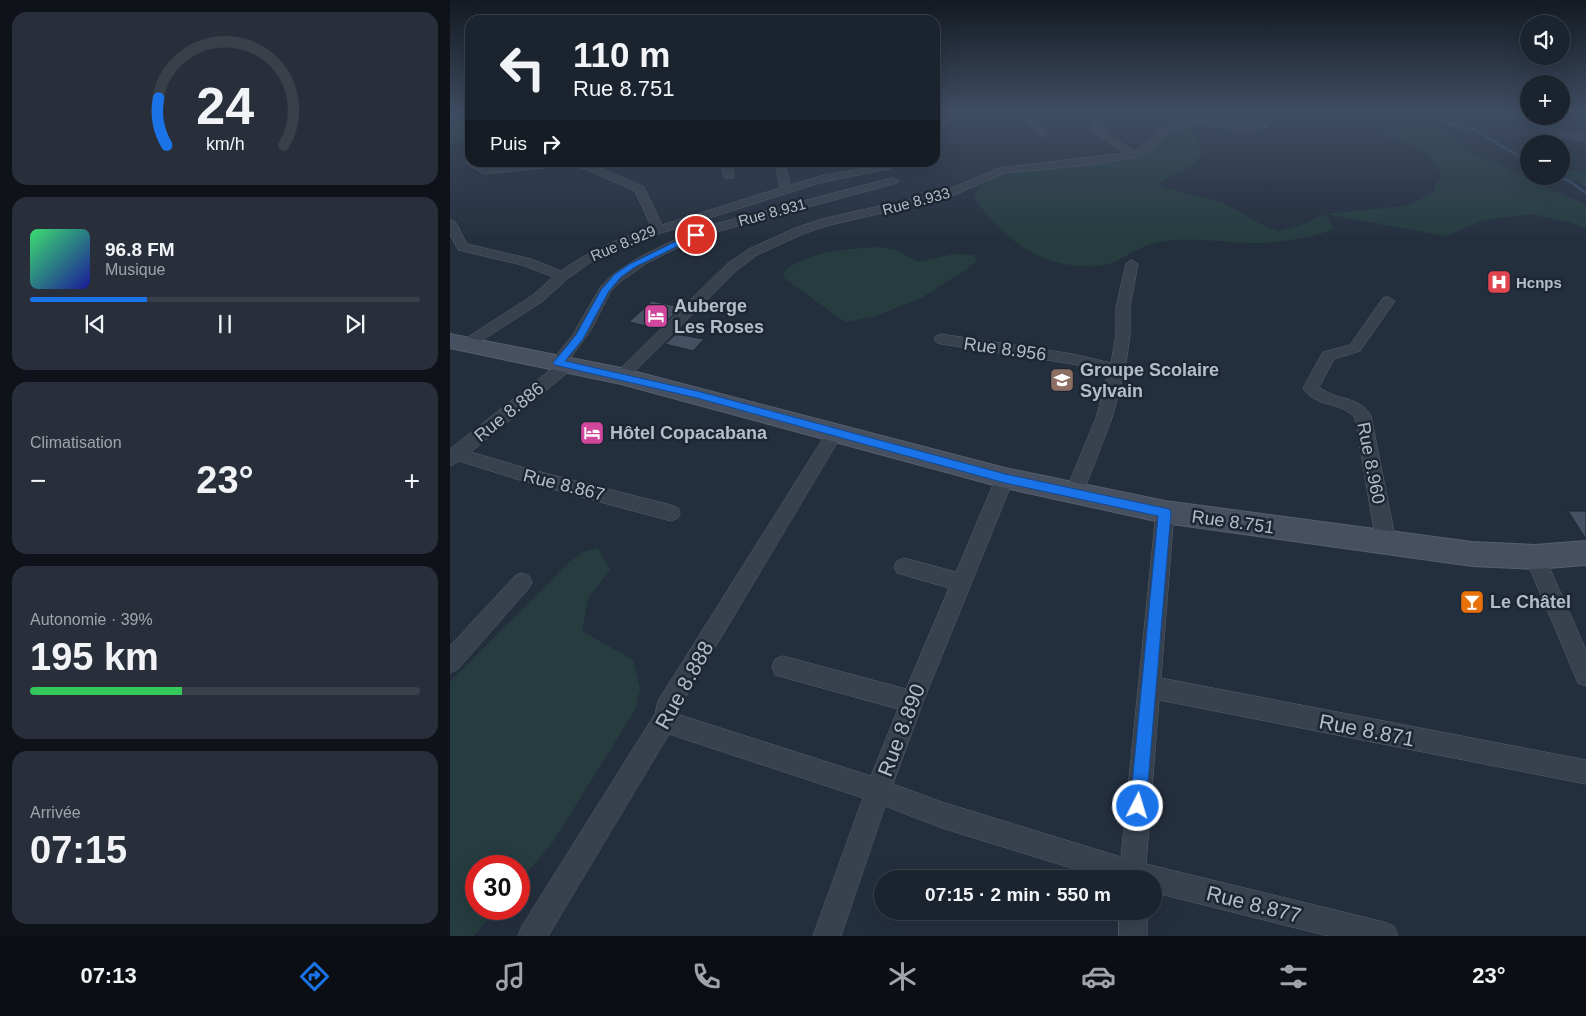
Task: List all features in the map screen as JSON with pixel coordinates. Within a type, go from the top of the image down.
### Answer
[{"type":"main road","name":"Rue 8.751","points":[[458,342],[621,376],[1005,478],[1165,512],[1472,554],[1535,557],[1586,553]]},
{"type":"street","name":"Rue 8.933","points":[[621,376],[720,278],[753,252],[799,231],[898,193],[946,195],[1003,170],[1098,161],[1133,154]]},
{"type":"street","points":[[478,167],[484,171],[524,167]]},
{"type":"street","points":[[590,167],[640,189],[658,228]]},
{"type":"street","points":[[727,167],[729,176]]},
{"type":"street","points":[[781,167],[786,190]]},
{"type":"street","name":"Rue 8.929","points":[[458,342],[538,298],[562,276],[586,258],[632,238],[658,228],[839,174],[874,167]]},
{"type":"street","points":[[890,167],[898,193]]},
{"type":"street","name":"Rue 8.931","points":[[563,364],[606,290],[618,276],[632,266],[696,235],[719,227],[898,193]]},
{"type":"street","points":[[450,223],[462,247],[526,262],[562,276]]},
{"type":"street","points":[[1074,493],[1104,418],[1117,370],[1123,335],[1123,307],[1132,264]]},
{"type":"street","name":"Rue 8.960","points":[[1386,542],[1363,416],[1352,405],[1316,393],[1312,388],[1328,356],[1355,348],[1388,301]]},
{"type":"street","name":"Rue 8.956","points":[[941,340],[1063,357],[1117,370]]},
{"type":"street","name":"Rue 8.886","points":[[453,457],[563,364]]},
{"type":"street","name":"Rue 8.888","points":[[532,936],[666,717],[666,709],[836,433]]},
{"type":"street","name":"Rue 8.867","points":[[453,457],[671,514]]},
{"type":"street","name":"Rue 8.890","points":[[1005,478],[912,702],[878,791],[942,815],[1117,870]]},
{"type":"street","points":[[1142,870],[1149,687],[1165,512]]},
{"type":"street","points":[[1535,557],[1586,675]]},
{"type":"street","points":[[904,567],[962,582]]},
{"type":"street","points":[[450,662],[522,582]]},
{"type":"street","points":[[783,666],[912,702]]},
{"type":"street","name":"Rue 8.871","points":[[1149,687],[1586,772]]},
{"type":"street","points":[[666,717],[673,724],[878,791],[827,936]]},
{"type":"street","name":"Rue 8.877","points":[[1162,883],[1384,936]]},
{"type":"street","points":[[1133,920],[1133,936]]},
{"type":"green space","points":[[1144,154],[1202,154],[1189,168],[1159,183],[1163,187],[1223,203],[1269,228],[1279,231],[1307,223],[1325,214],[1334,229],[1303,238],[1258,243],[1192,240],[1160,242],[1135,251],[1112,263],[1098,266],[1082,266],[1052,261],[1028,251],[998,226],[973,197],[979,187],[995,177],[1022,171],[1116,162]]},
{"type":"green space","points":[[1427,154],[1475,154],[1520,175],[1520,185],[1543,185],[1586,205],[1586,229],[1572,223],[1532,214],[1484,220],[1446,236],[1325,214],[1406,206],[1435,191],[1436,181],[1441,177],[1439,167]]},
{"type":"green space","points":[[1570,171],[1586,172],[1586,186],[1570,179]]},
{"type":"green space","points":[[878,247],[896,250],[918,262],[954,254],[974,255],[976,261],[970,267],[923,297],[874,317],[845,322],[785,279],[783,273],[802,260],[827,252]]},
{"type":"green space","points":[[598,548],[610,570],[588,599],[582,631],[633,660],[640,689],[635,710],[553,842],[530,869],[530,855],[465,855],[465,920],[488,920],[474,936],[450,936],[450,682],[566,565],[582,552]]},
{"type":"building","name":"Auberge Les Roses","points":[[652,301],[681,307],[659,329],[629,322]]},
{"type":"building","points":[[676,334],[704,339],[693,351],[665,344]]},
{"type":"building","points":[[1568,511],[1586,511],[1586,539]]},
{"type":"waterway","points":[[1515,154],[1520,157]]},
{"type":"waterway","points":[[1570,182],[1586,193]]},
{"type":"place","name":"Hcnps","points":[[1499,282]]},
{"type":"place","name":"Auberge Les Roses","points":[[656,316]]},
{"type":"place","name":"Groupe Scolaire Sylvain","points":[[1062,380]]},
{"type":"place","name":"Hôtel Copacabana","points":[[592,433]]},
{"type":"place","name":"Le Châtel","points":[[1472,602]]},
{"type":"route","points":[[696,235],[632,266],[618,276],[606,290],[580,337],[558,363],[697,395],[1005,478],[1165,512],[1138,806]]}]
